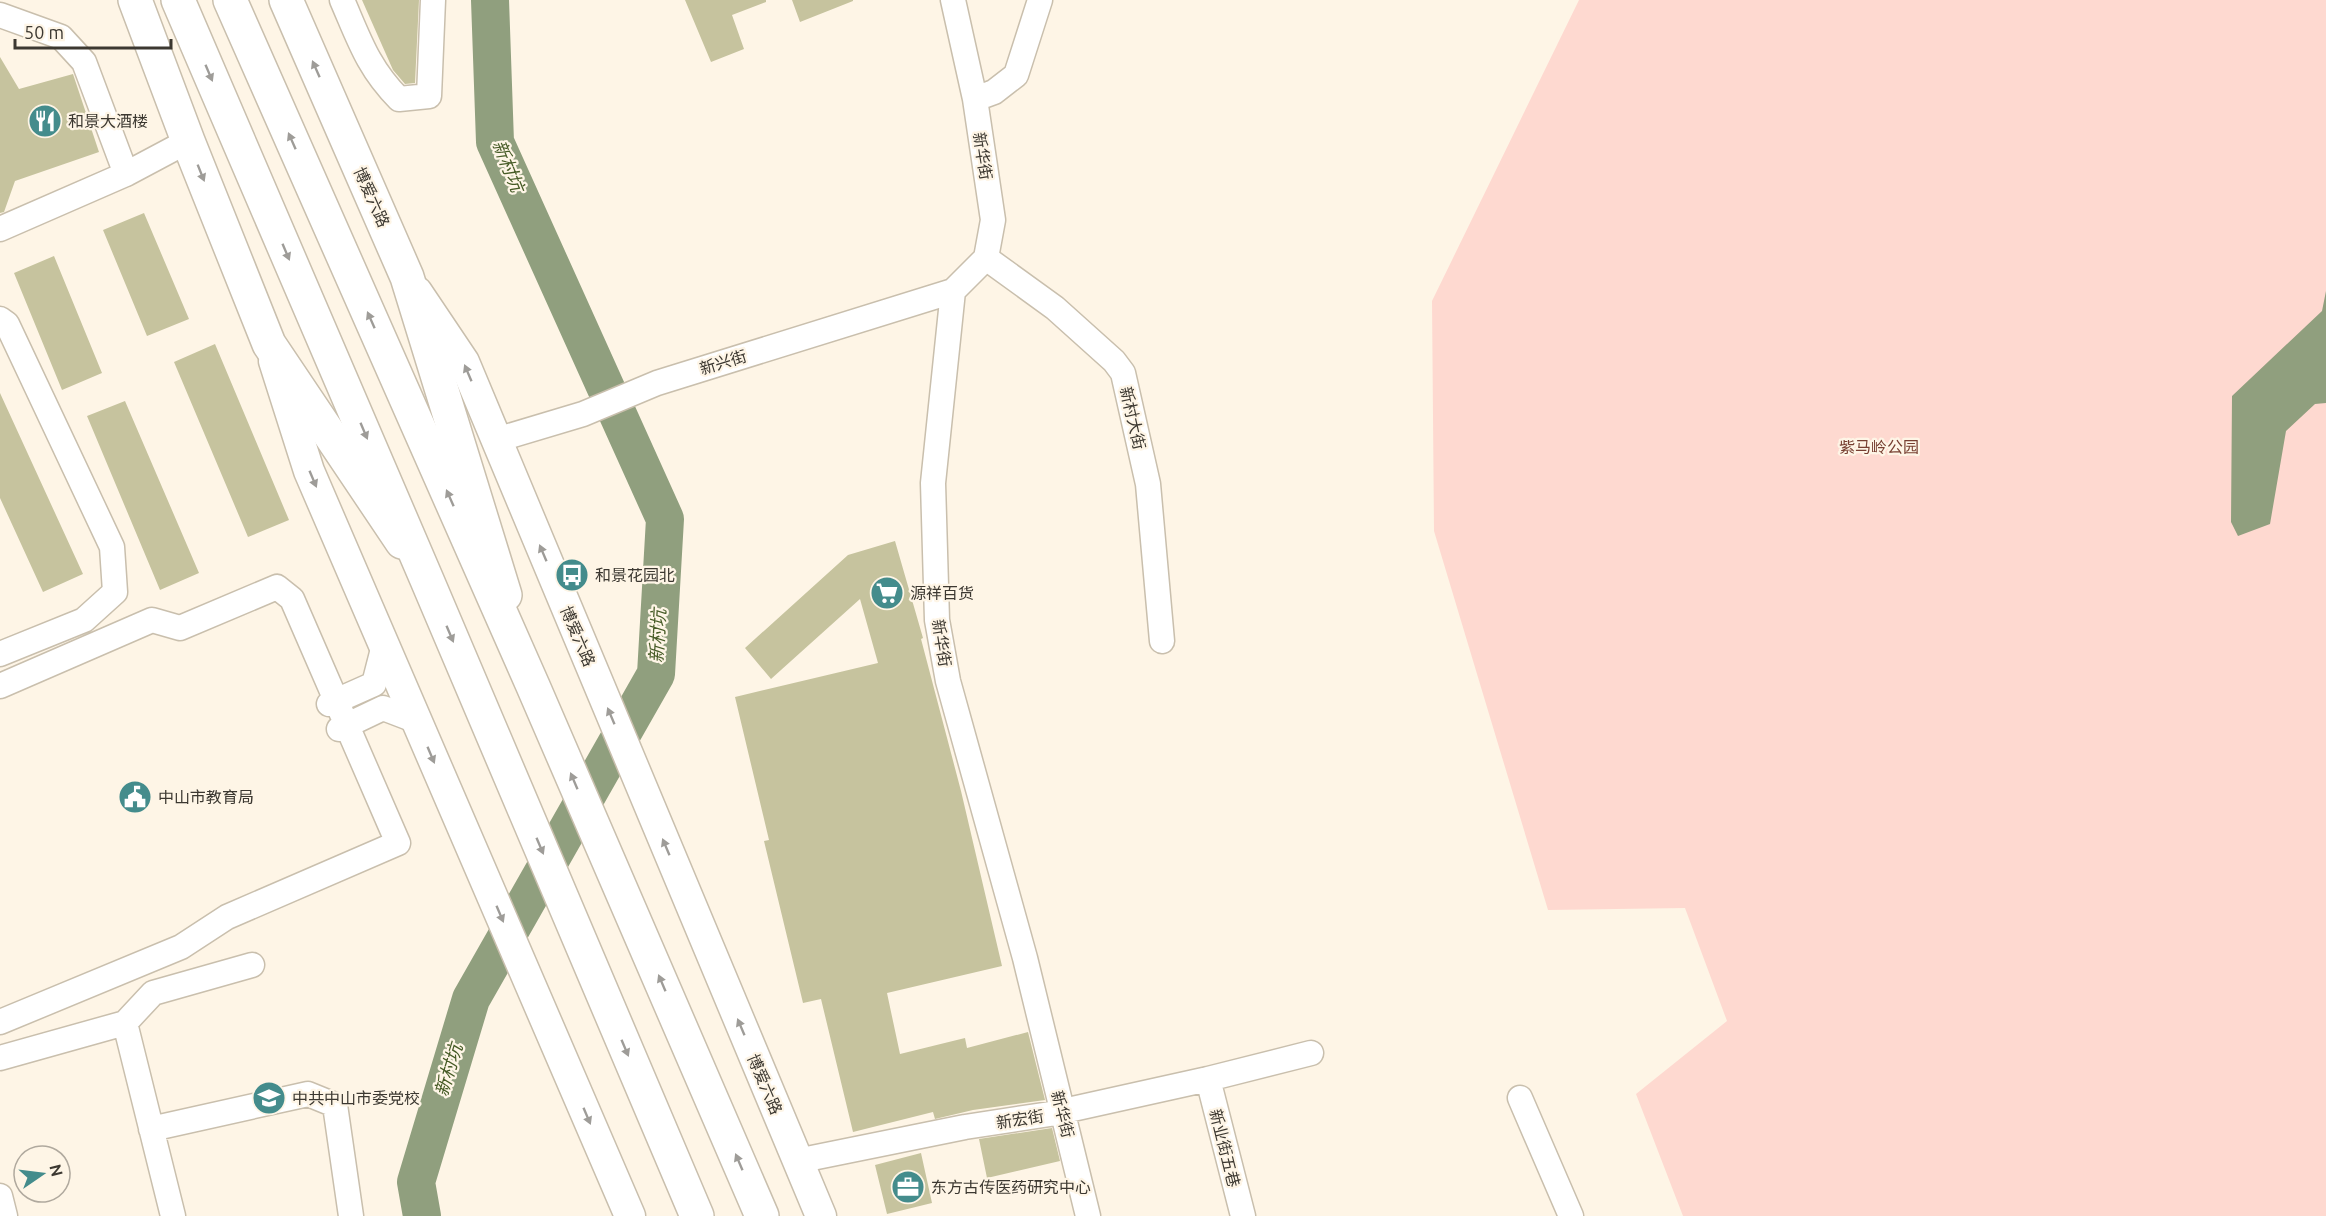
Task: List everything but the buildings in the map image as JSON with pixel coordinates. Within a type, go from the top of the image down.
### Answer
[{"type":"main road","points":[[135,0],[269,344],[427,580]]},
{"type":"main road","points":[[178,0],[697,1216]]},
{"type":"main road","points":[[230,0],[533,686],[762,1216]]},
{"type":"main road","name":"博爱六路","points":[[286,0],[407,277]]},
{"type":"main road","points":[[407,277],[533,686]]},
{"type":"main road","points":[[678,1173],[679,1216]]},
{"type":"street","points":[[342,0],[371,67],[399,99],[429,96],[433,0]]},
{"type":"street","name":"新华街","points":[[953,0],[975,99],[993,220],[986,258]]},
{"type":"street","points":[[975,99],[994,92],[1016,75],[1040,0]]},
{"type":"street","points":[[0,15],[61,37],[84,62],[126,174]]},
{"type":"street","points":[[0,229],[126,174],[188,141]]},
{"type":"street","points":[[953,291],[986,258]]},
{"type":"street","name":"新村大街","points":[[986,258],[1055,308],[1114,361],[1122,373],[1148,484],[1162,641]]},
{"type":"street","name":"博爱六路","points":[[407,277],[464,363],[821,1216]]},
{"type":"street","name":"新华街","points":[[953,291],[933,483],[937,620],[948,681],[1025,958],[1088,1216]]},
{"type":"street","name":"新兴街","points":[[496,440],[583,414],[657,382],[953,291]]},
{"type":"street","points":[[0,319],[7,324],[112,547],[115,592],[84,620],[0,654]]},
{"type":"street","points":[[269,344],[309,471],[630,1216]]},
{"type":"street","points":[[0,686],[152,620],[180,628],[277,587],[292,599],[384,833],[380,843],[221,912],[175,940],[0,1011]]},
{"type":"street","points":[[0,693],[150,628],[182,635],[273,598],[286,605],[333,703]]},
{"type":"street","points":[[333,703],[374,684],[384,645]]},
{"type":"street","points":[[343,727],[383,708],[417,721]]},
{"type":"street","points":[[0,1022],[181,947],[227,917],[398,843],[343,727]]},
{"type":"street","points":[[0,1058],[125,1023],[153,993],[252,965]]},
{"type":"street","points":[[125,1023],[173,1216]]},
{"type":"street","name":"新宏街","points":[[797,1161],[953,1129],[1062,1111],[1208,1079],[1311,1053]]},
{"type":"street","name":"新业街五巷","points":[[1208,1079],[1243,1216]]},
{"type":"street","points":[[151,1129],[308,1094],[335,1105],[351,1216]]},
{"type":"street","points":[[1520,1098],[1571,1216]]},
{"type":"street","points":[[0,1196],[5,1216]]},
{"type":"green space","name":"紫马岭公园","points":[[1579,0],[2326,0],[2326,1216],[1683,1216],[1636,1094],[1727,1021],[1685,908],[1548,910],[1434,531],[1432,301]]},
{"type":"shaded area","points":[[2326,291],[2326,403],[2315,404],[2286,431],[2270,524],[2238,536],[2231,522],[2232,396],[2322,311]]},
{"type":"waterway","name":"新村坑","points":[[422,1216],[416,1182],[471,999],[656,674],[665,519],[495,142],[490,0]]},
{"type":"place","name":"和景大酒楼","points":[[45,121]]},
{"type":"place","name":"和景花园北","points":[[572,575]]},
{"type":"place","name":"源祥百货","points":[[887,593]]},
{"type":"place","name":"中山市教育局","points":[[135,797]]},
{"type":"place","name":"中共中山市委党校","points":[[269,1098]]},
{"type":"place","name":"东方古传医药研究中心","points":[[908,1187]]}]
